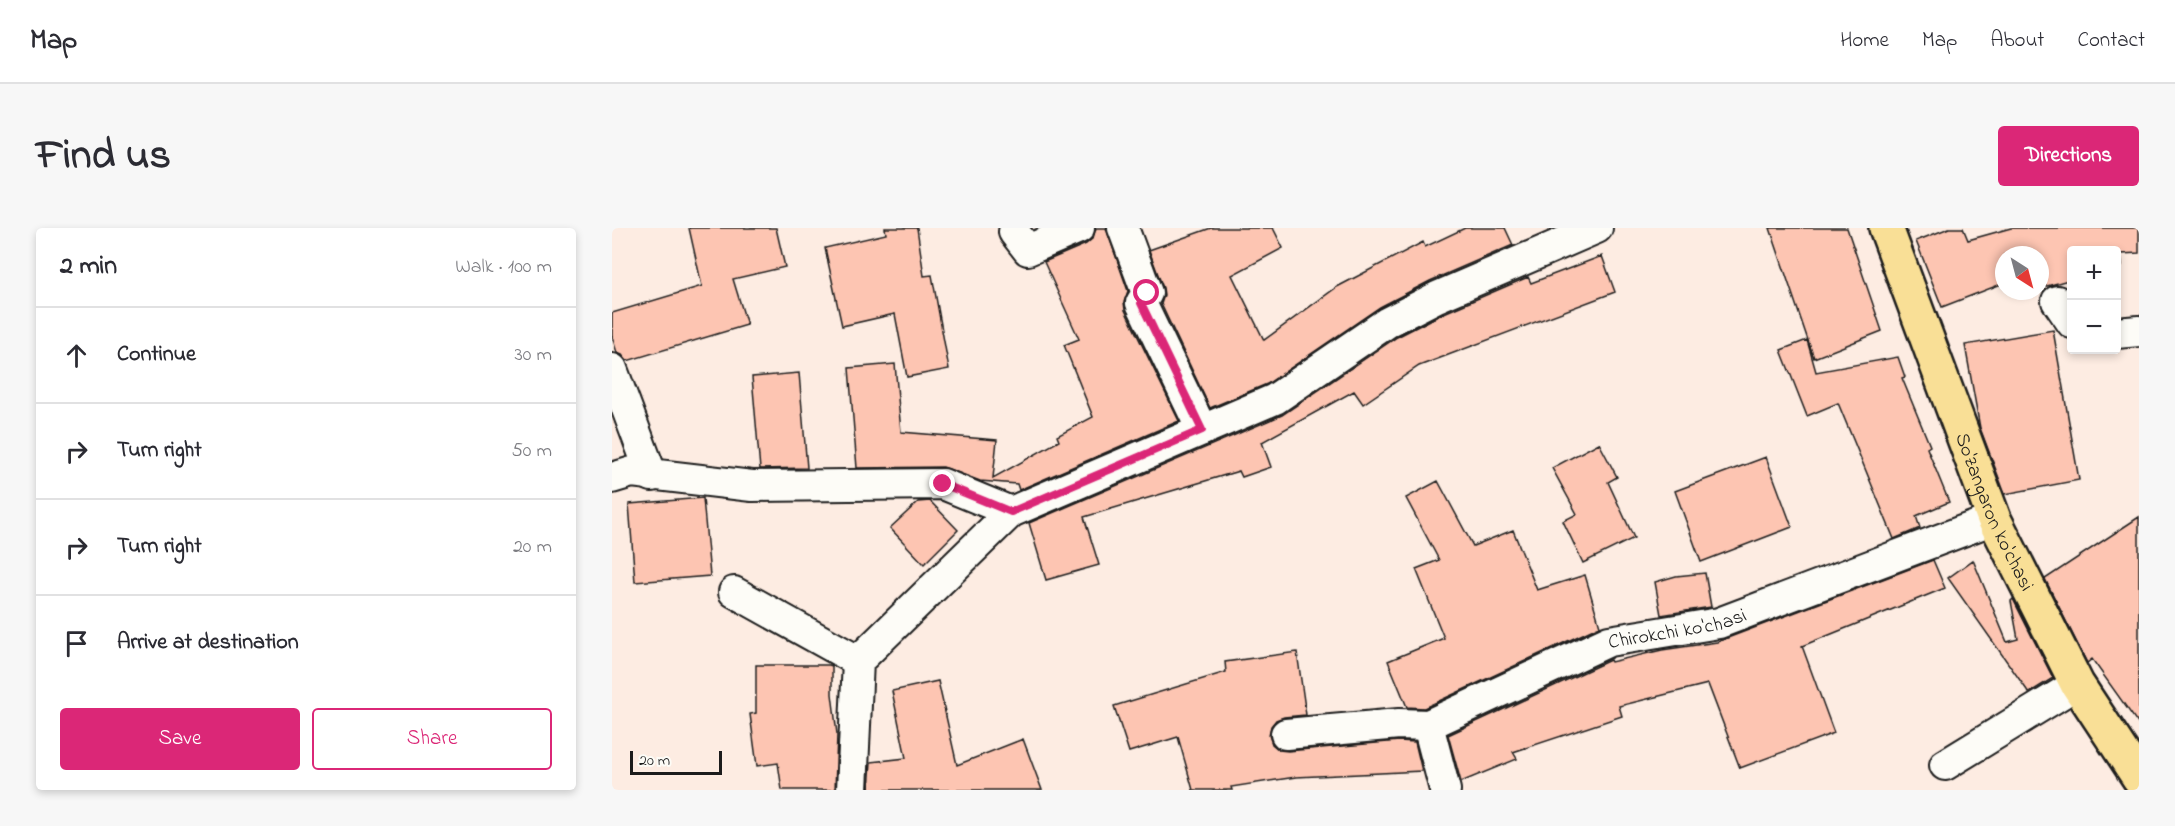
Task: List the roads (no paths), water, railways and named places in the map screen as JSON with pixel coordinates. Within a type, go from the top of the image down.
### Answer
[{"type":"main road","name":"So'zangaron ko'chasi","points":[[1886,228],[1994,519],[2077,684],[2139,778]]},
{"type":"street","points":[[1014,232],[1028,250],[1078,228]]},
{"type":"street","points":[[1123,228],[1147,293],[1141,303],[1202,430]]},
{"type":"street","points":[[852,790],[858,662],[1011,512],[1275,399],[1388,321],[1437,297],[1597,228]]},
{"type":"street","points":[[2121,333],[2139,331]]},
{"type":"street","points":[[612,369],[652,476]]},
{"type":"street","points":[[612,478],[632,472],[752,486],[943,484],[1011,512]]},
{"type":"street","name":"Chirokchi ko'chasi","points":[[1428,725],[1609,641],[1719,623],[1994,519]]},
{"type":"street","points":[[734,592],[858,662]]},
{"type":"street","points":[[1945,765],[2077,684]]},
{"type":"street","points":[[1286,734],[1399,724],[1428,725],[1445,790]]}]
